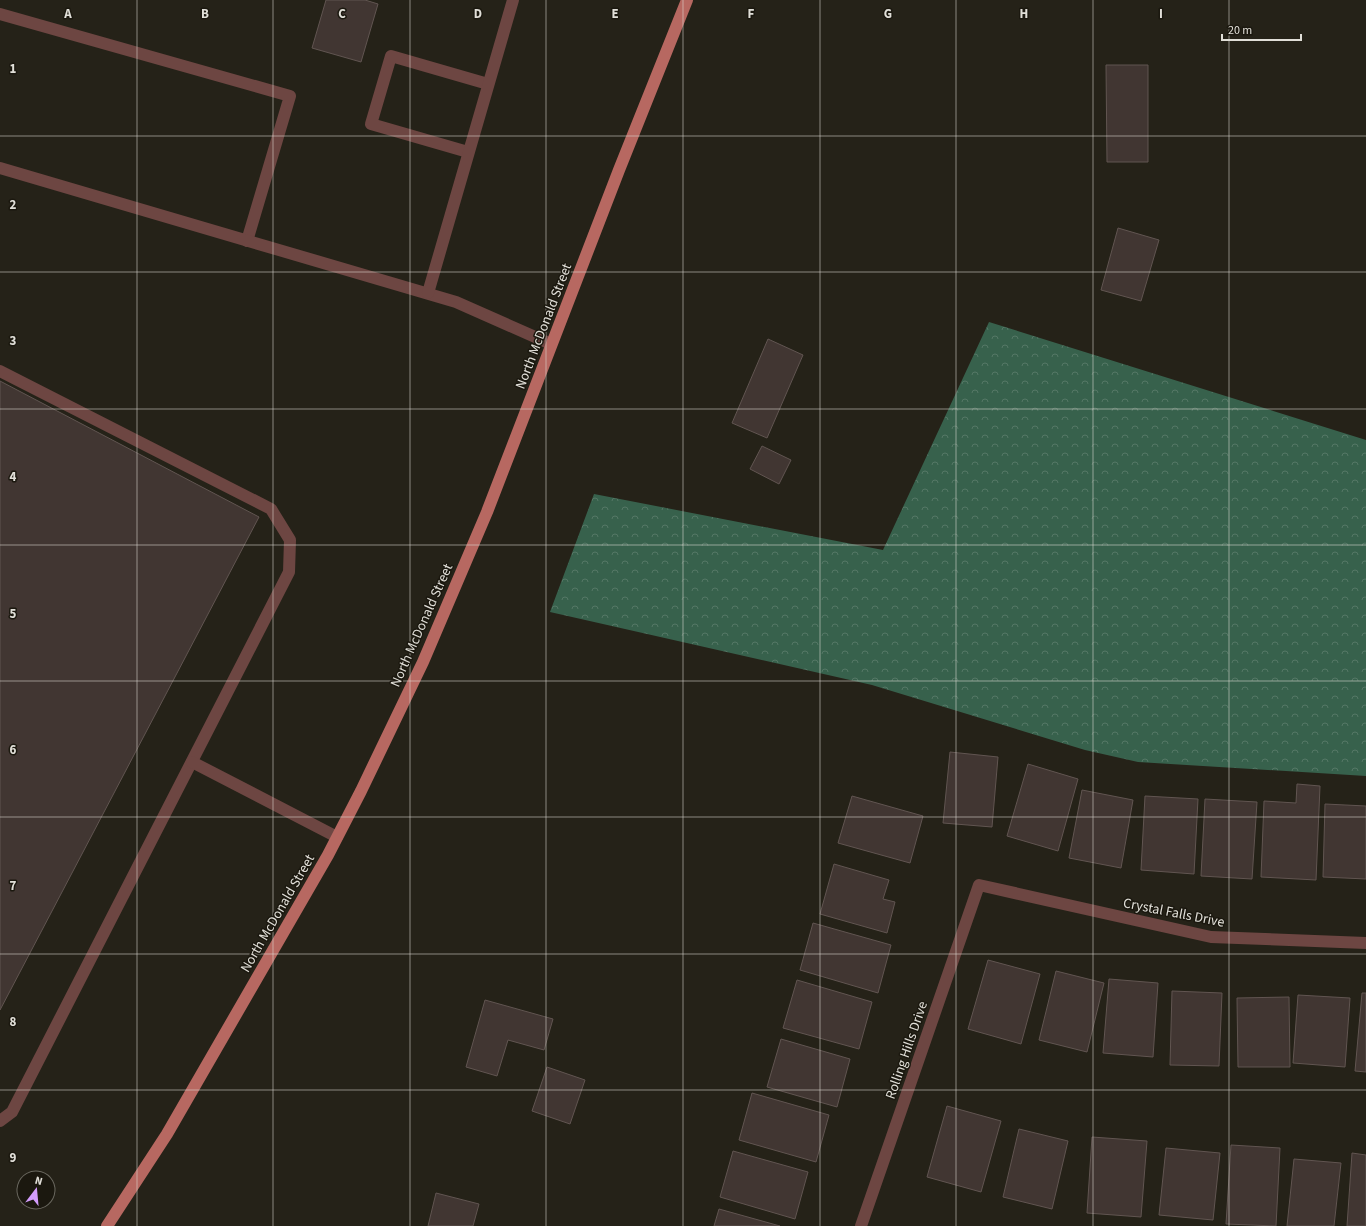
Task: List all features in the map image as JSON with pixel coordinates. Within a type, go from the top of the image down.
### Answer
[{"type":"main road","name":"North McDonald Street","points":[[107,1226],[171,1127],[337,837],[423,662],[487,512],[622,163],[687,0]]},
{"type":"street","points":[[428,293],[513,0]]},
{"type":"street","points":[[0,14],[290,96],[247,241]]},
{"type":"street","points":[[468,152],[371,124],[391,56],[488,84]]},
{"type":"street","points":[[0,168],[428,293],[456,302],[552,344]]},
{"type":"street","points":[[0,371],[271,509],[290,540],[289,572],[12,1112],[0,1121]]},
{"type":"street","points":[[192,762],[337,837]]},
{"type":"street","name":"Crystal Falls Drive","points":[[979,885],[1211,937],[1366,943]]},
{"type":"street","name":"Rolling Hills Drive","points":[[861,1226],[979,885]]},
{"type":"green space","points":[[989,322],[1366,440],[1366,776],[1138,762],[1085,750],[872,685],[550,612],[594,494],[883,550]]},
{"type":"building","points":[[326,0],[365,0],[378,4],[361,62],[312,48]]},
{"type":"building","points":[[1106,65],[1148,65],[1148,162],[1107,162]]},
{"type":"building","points":[[1118,228],[1159,240],[1141,301],[1101,290]]},
{"type":"building","points":[[768,339],[803,355],[767,438],[732,423]]},
{"type":"building","points":[[0,381],[259,517],[0,1010]]},
{"type":"building","points":[[762,446],[791,460],[779,484],[750,469]]},
{"type":"building","points":[[950,752],[998,757],[992,827],[943,823]]},
{"type":"building","points":[[1028,764],[1078,779],[1058,851],[1007,836]]},
{"type":"building","points":[[1297,784],[1320,786],[1316,880],[1261,877],[1264,801],[1296,803]]},
{"type":"building","points":[[1082,790],[1133,800],[1121,868],[1069,858]]},
{"type":"building","points":[[852,796],[923,816],[910,863],[838,843]]},
{"type":"building","points":[[1145,796],[1198,799],[1194,874],[1141,870]]},
{"type":"building","points":[[1205,799],[1257,802],[1252,879],[1201,876]]},
{"type":"building","points":[[1325,804],[1366,806],[1366,879],[1323,877]]},
{"type":"building","points":[[834,864],[889,880],[883,899],[895,902],[887,933],[820,914]]},
{"type":"building","points":[[813,923],[891,945],[878,993],[800,970]]},
{"type":"building","points":[[988,960],[1040,974],[1021,1044],[968,1029]]},
{"type":"building","points":[[1056,971],[1104,983],[1087,1052],[1039,1040]]},
{"type":"building","points":[[1109,979],[1158,983],[1153,1057],[1103,1053]]},
{"type":"building","points":[[797,980],[872,1002],[859,1049],[783,1028]]},
{"type":"building","points":[[1172,991],[1222,993],[1219,1066],[1170,1065]]},
{"type":"building","points":[[1362,993],[1366,993],[1366,1072],[1355,1071]]},
{"type":"building","points":[[1298,995],[1350,998],[1345,1067],[1293,1063]]},
{"type":"building","points":[[1289,997],[1290,1067],[1238,1067],[1237,998]]},
{"type":"building","points":[[485,1000],[553,1019],[544,1050],[508,1040],[497,1076],[466,1067]]},
{"type":"building","points":[[781,1039],[850,1059],[837,1107],[767,1087]]},
{"type":"building","points":[[547,1067],[585,1080],[570,1124],[532,1111]]},
{"type":"building","points":[[752,1093],[829,1115],[816,1162],[739,1140]]},
{"type":"building","points":[[947,1106],[1001,1121],[981,1192],[927,1177]]},
{"type":"building","points":[[1019,1129],[1068,1141],[1052,1209],[1003,1197]]},
{"type":"building","points":[[1092,1137],[1147,1141],[1141,1217],[1087,1213]]},
{"type":"building","points":[[1231,1145],[1280,1148],[1276,1226],[1226,1224]]},
{"type":"building","points":[[1166,1148],[1220,1153],[1213,1220],[1159,1215]]},
{"type":"building","points":[[733,1151],[808,1172],[795,1219],[720,1197]]},
{"type":"building","points":[[1352,1153],[1366,1155],[1366,1226],[1347,1226]]},
{"type":"building","points":[[1294,1159],[1341,1163],[1334,1226],[1287,1226]]},
{"type":"building","points":[[436,1193],[479,1204],[473,1226],[428,1226]]},
{"type":"building","points":[[719,1209],[780,1226],[714,1226]]}]
